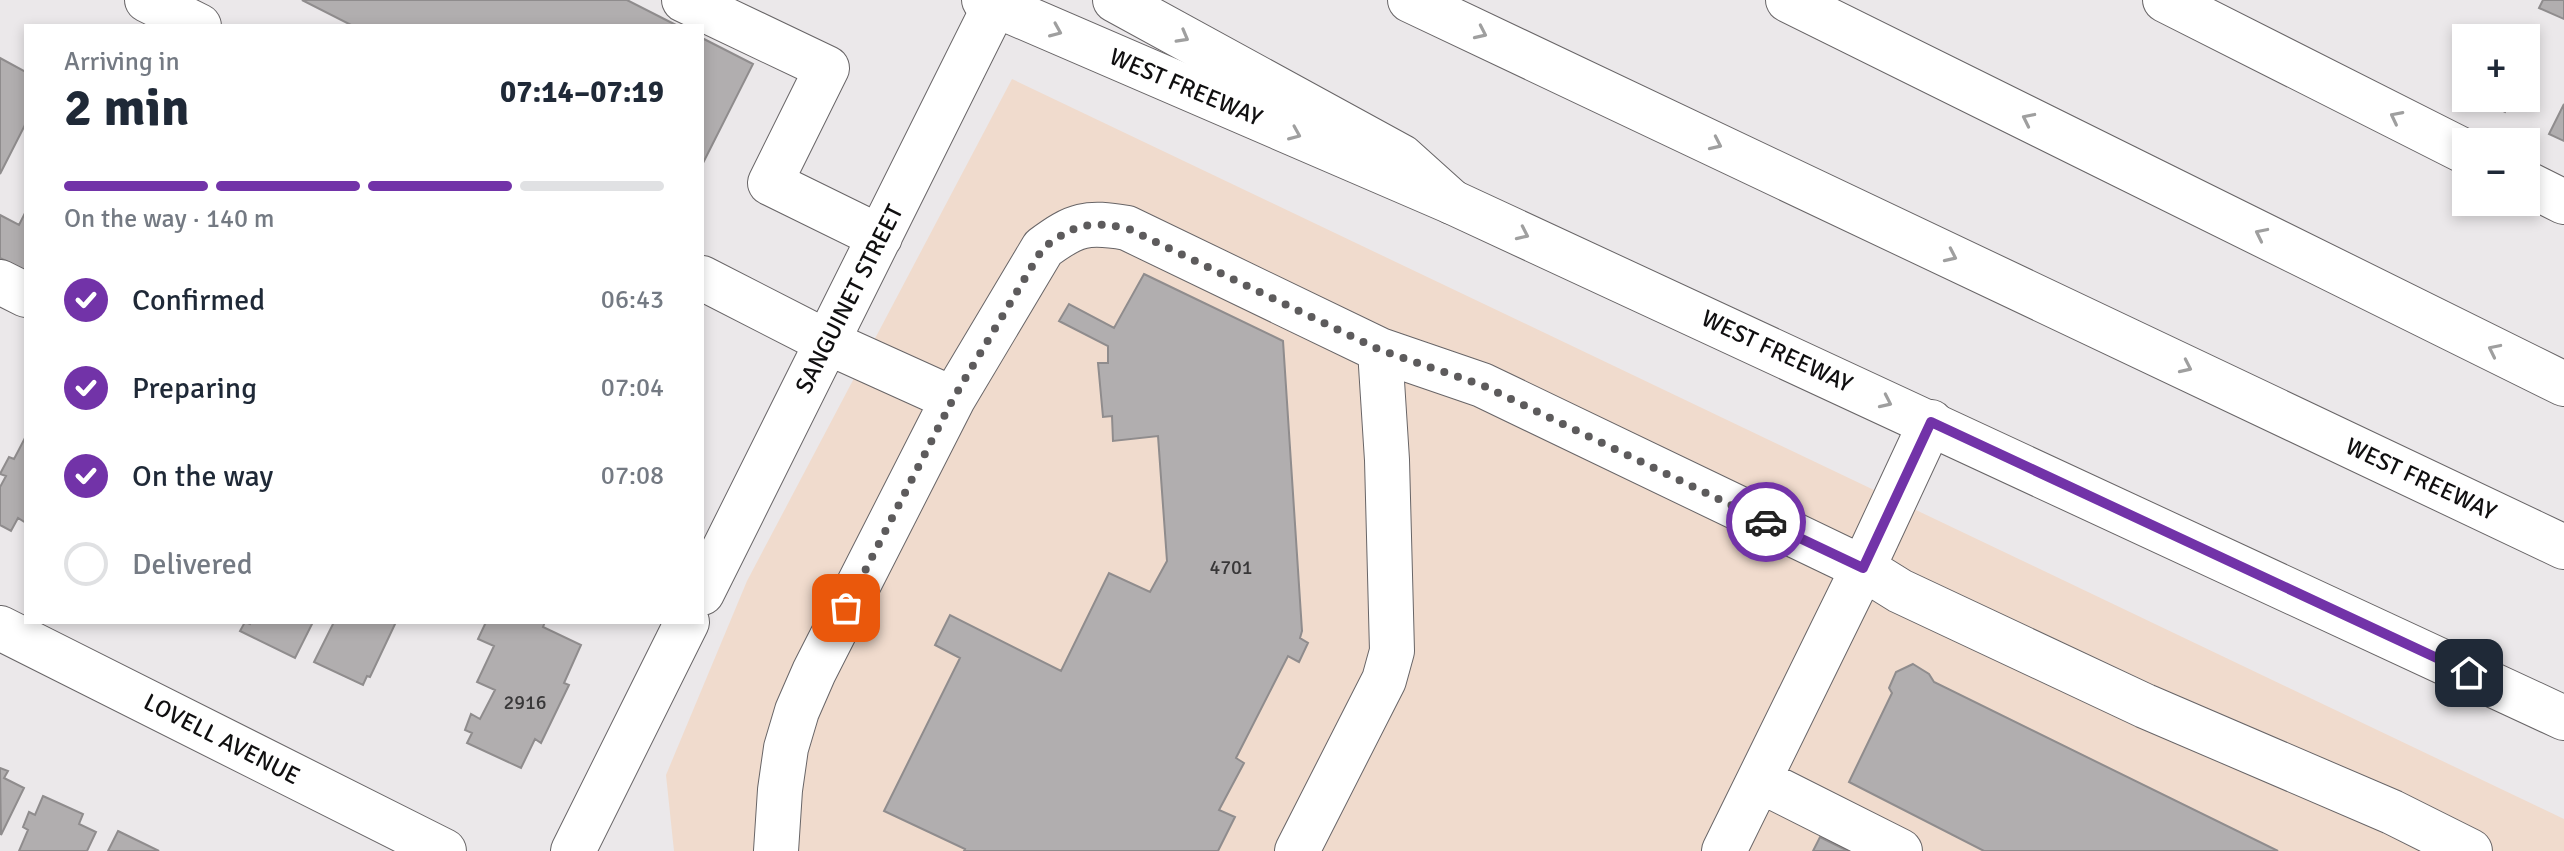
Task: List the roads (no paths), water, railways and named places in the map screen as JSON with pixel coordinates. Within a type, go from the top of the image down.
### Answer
[{"type":"main road","points":[[147,0],[195,24]]},
{"type":"main road","points":[[684,0],[827,68],[770,183],[880,237]]},
{"type":"main road","points":[[1115,0],[1402,157],[1452,202]]},
{"type":"main road","name":"WEST FREEWAY","points":[[1410,0],[2564,547]]},
{"type":"main road","points":[[1788,0],[2564,384]]},
{"type":"main road","points":[[2165,0],[2452,145]]},
{"type":"main road","name":"SANGUINET STREET","points":[[704,589],[880,237],[990,2]]},
{"type":"main road","name":"WEST FREEWAY","points":[[990,2],[1452,202],[1931,422],[2561,718]]},
{"type":"main road","points":[[2540,190],[2564,202]]},
{"type":"main road","points":[[776,851],[786,748],[797,711],[953,399],[1043,248],[1067,231],[1097,223],[1127,228],[1380,350],[1482,385],[1863,568],[1900,591],[2145,706],[2392,812],[2470,851]]},
{"type":"main road","points":[[704,279],[827,342],[953,399]]},
{"type":"main road","points":[[0,282],[24,294]]},
{"type":"main road","points":[[1297,851],[1384,680],[1392,651],[1387,460],[1380,350]]},
{"type":"main road","points":[[1724,851],[1931,422]]},
{"type":"main road","points":[[573,851],[686,624]]},
{"type":"main road","name":"LOVELL AVENUE","points":[[0,628],[376,836],[444,851]]},
{"type":"main road","points":[[1759,780],[1900,851]]}]
